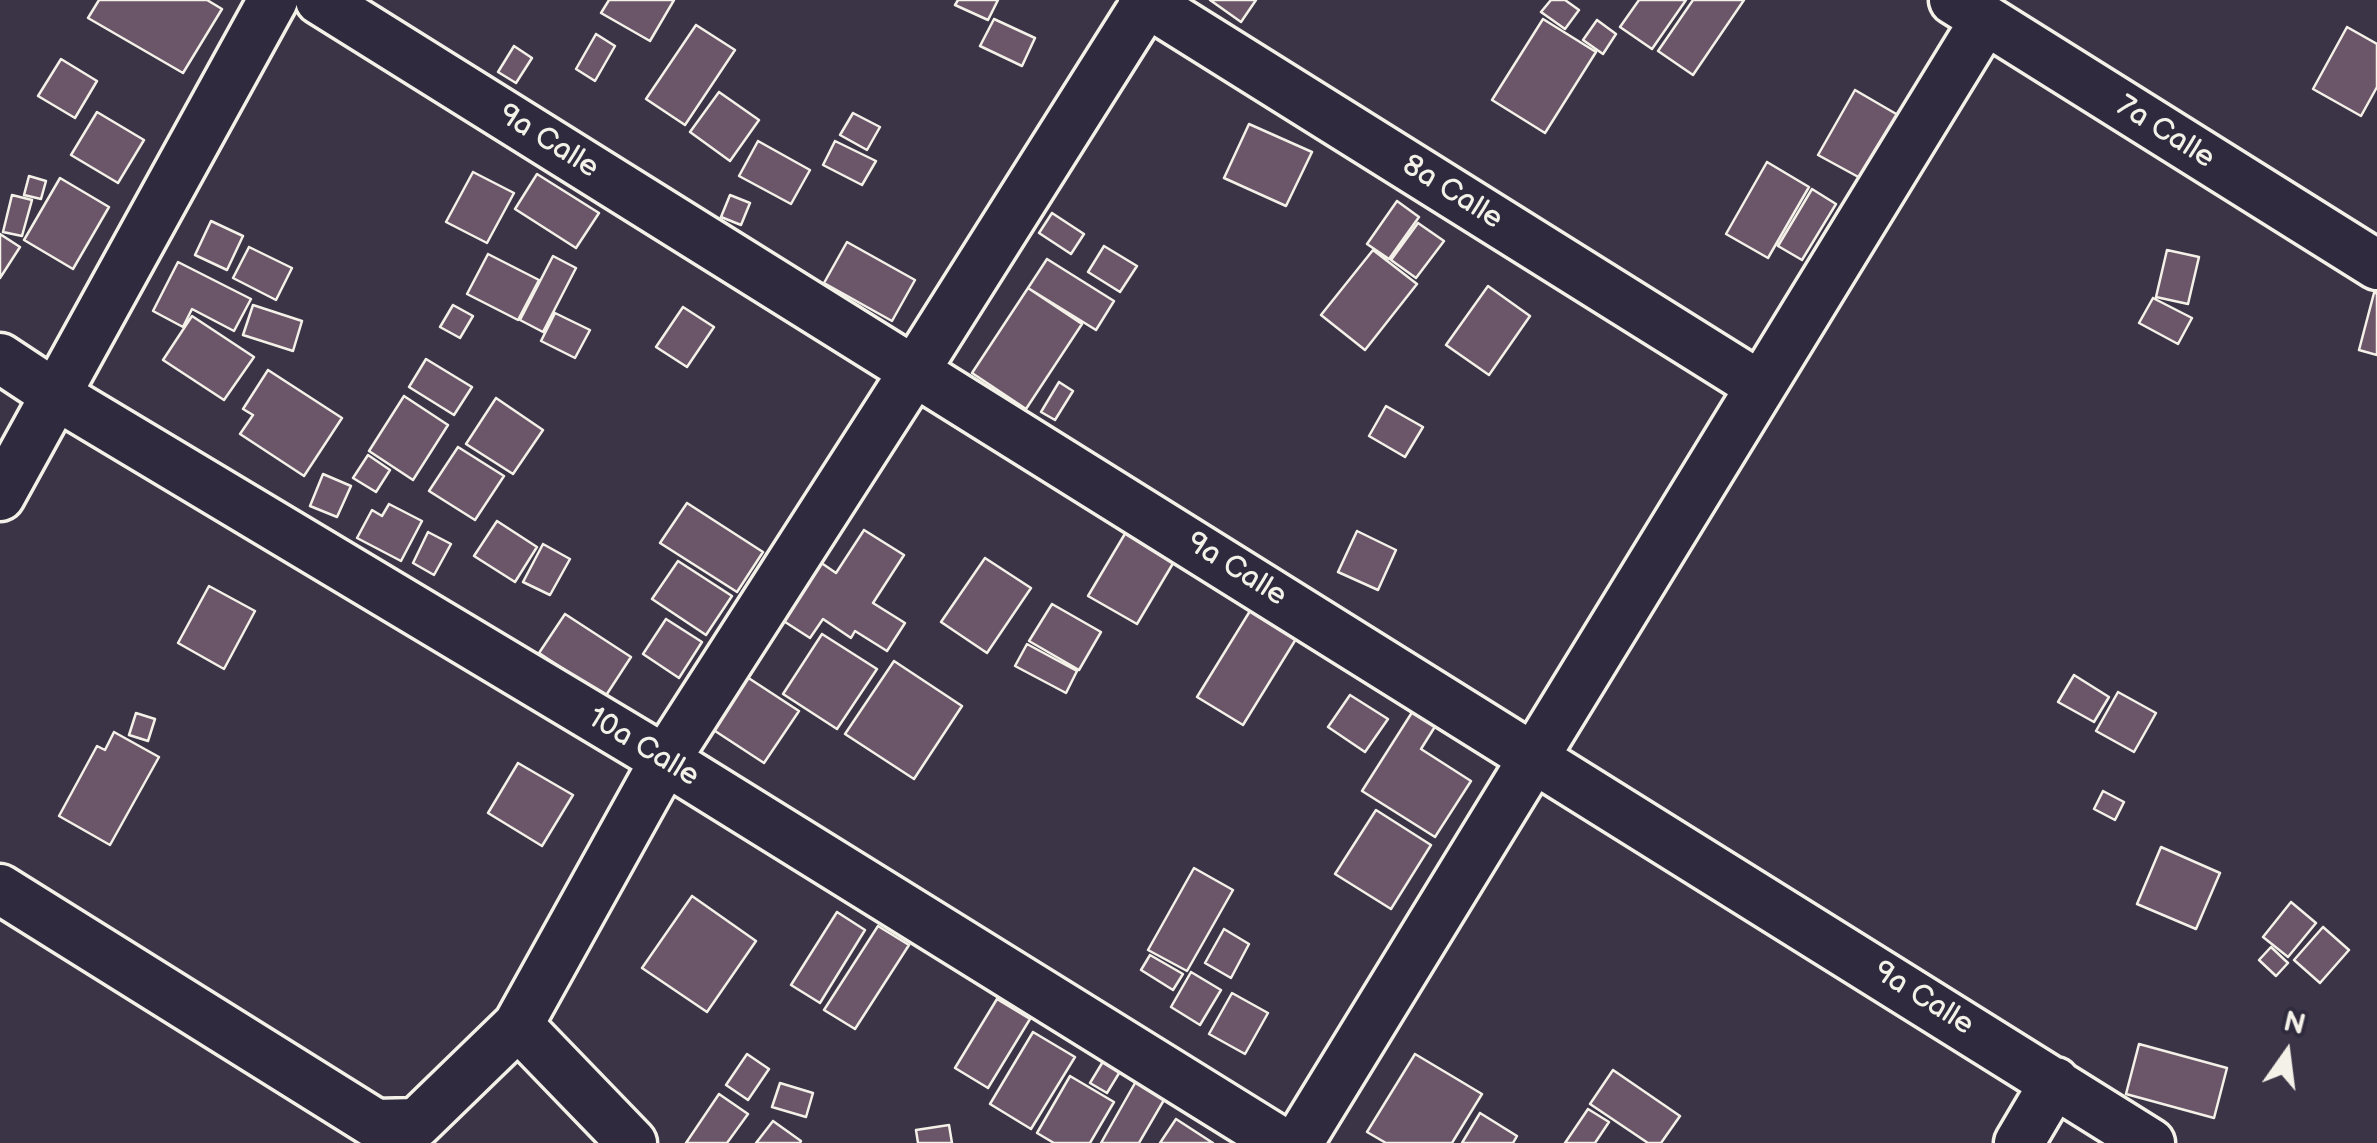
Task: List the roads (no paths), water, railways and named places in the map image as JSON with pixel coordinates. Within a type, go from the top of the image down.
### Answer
[{"type":"street","points":[[0,496],[273,0]]},
{"type":"street","name":"9a Calle","points":[[320,0],[2150,1143]]},
{"type":"street","points":[[0,889],[376,1124],[417,1123],[518,1025],[664,760],[1146,1]]},
{"type":"street","name":"8a Calle","points":[[1146,1],[1760,386]]},
{"type":"street","points":[[1298,1143],[1760,386],[1969,10]]},
{"type":"street","name":"7a Calle","points":[[1969,10],[2377,265]]},
{"type":"street","name":"10a Calle","points":[[0,358],[664,760],[1282,1143]]},
{"type":"street","points":[[518,1025],[632,1143]]},
{"type":"street","points":[[2019,1143],[2055,1082]]}]
